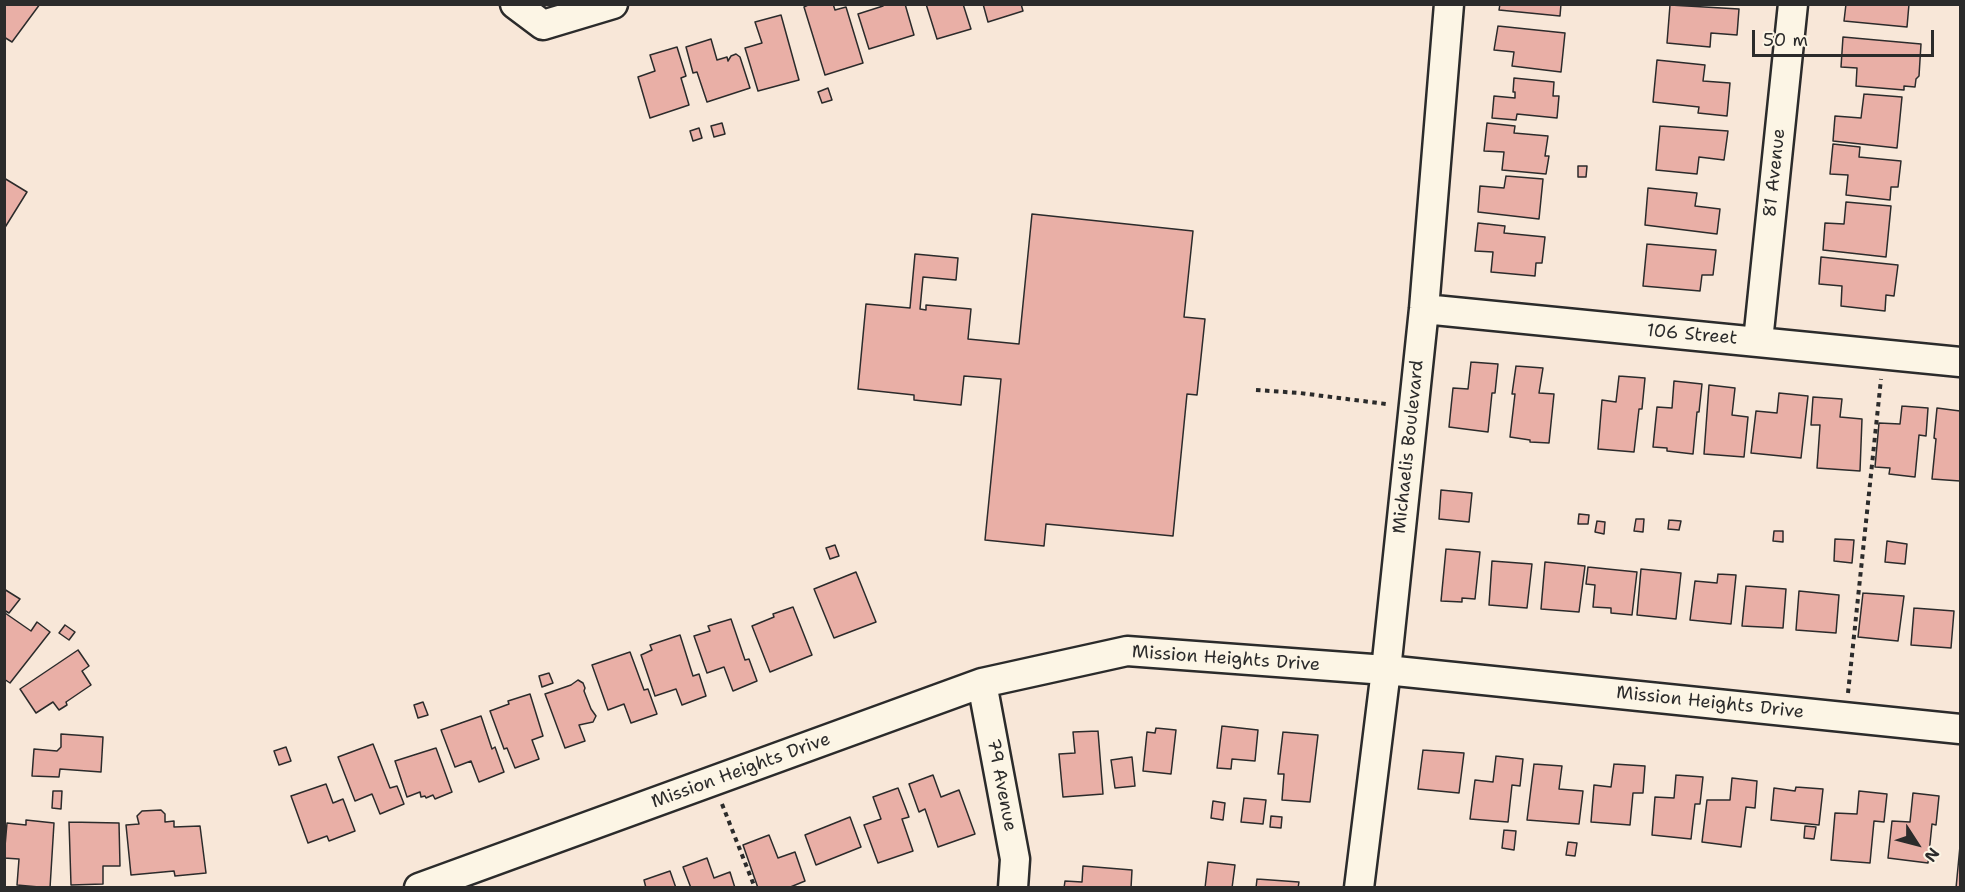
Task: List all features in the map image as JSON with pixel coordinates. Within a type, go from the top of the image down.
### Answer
[{"type":"street","points":[[515,4],[543,25],[613,4]]},
{"type":"street","name":"Michaelis Boulevard","points":[[1359,888],[1386,670],[1424,309],[1449,4]]},
{"type":"street","name":"81 Avenue","points":[[1758,341],[1793,4]]},
{"type":"street","name":"106 Street","points":[[1424,309],[1960,362]]},
{"type":"street","name":"Mission Heights Drive","points":[[419,888],[982,683],[1127,651],[1386,670],[1960,729]]},
{"type":"street","name":"79 Avenue","points":[[982,683],[1015,859],[1013,888]]},
{"type":"path","points":[[1846,717],[1884,354]]},
{"type":"path","points":[[1256,390],[1386,404]]},
{"type":"path","points":[[713,781],[754,888]]},
{"type":"building","points":[[4,4],[40,4],[12,42],[4,37]]},
{"type":"building","points":[[810,4],[833,4],[835,10],[846,7],[863,63],[825,75],[804,7]]},
{"type":"building","points":[[883,4],[905,4],[914,35],[869,49],[858,14],[883,6]]},
{"type":"building","points":[[926,4],[963,4],[971,29],[937,39]]},
{"type":"building","points":[[983,4],[1021,4],[1023,11],[988,22]]},
{"type":"building","points":[[1500,4],[1561,4],[1560,16],[1499,10]]},
{"type":"building","points":[[1846,4],[1909,4],[1907,27],[1844,21]]},
{"type":"building","points":[[1670,5],[1739,9],[1737,35],[1711,33],[1710,47],[1667,43]]},
{"type":"building","points":[[781,15],[799,80],[758,91],[745,48],[762,43],[755,22]]},
{"type":"building","points":[[1498,26],[1565,33],[1561,72],[1512,66],[1514,52],[1494,50]]},
{"type":"building","points":[[1843,37],[1921,44],[1919,76],[1915,87],[1904,86],[1904,90],[1856,86],[1857,68],[1841,67]]},
{"type":"building","points":[[711,39],[717,60],[727,57],[728,61],[736,54],[740,57],[750,88],[707,102],[697,72],[693,73],[686,47]]},
{"type":"building","points":[[677,47],[686,76],[681,78],[689,105],[650,118],[638,77],[655,71],[650,55]]},
{"type":"building","points":[[1657,60],[1705,65],[1703,81],[1730,83],[1727,116],[1698,113],[1699,107],[1653,102]]},
{"type":"building","points":[[1514,78],[1554,82],[1553,96],[1559,96],[1557,118],[1517,114],[1516,120],[1492,118],[1494,96],[1515,98]]},
{"type":"building","points":[[828,88],[832,100],[822,103],[818,92]]},
{"type":"building","points":[[1864,94],[1902,97],[1897,148],[1833,141],[1835,116],[1861,118]]},
{"type":"building","points":[[722,123],[725,134],[714,137],[711,126]]},
{"type":"building","points":[[1487,123],[1515,126],[1514,133],[1548,136],[1545,156],[1549,156],[1546,174],[1502,170],[1504,152],[1484,151]]},
{"type":"building","points":[[1660,126],[1728,131],[1724,160],[1699,157],[1697,174],[1656,170]]},
{"type":"building","points":[[699,128],[702,138],[693,141],[690,131]]},
{"type":"building","points":[[1833,144],[1860,147],[1859,157],[1901,161],[1898,187],[1891,187],[1890,200],[1846,195],[1848,175],[1830,174]]},
{"type":"building","points":[[1578,166],[1587,166],[1586,177],[1578,177]]},
{"type":"building","points":[[1506,176],[1543,179],[1539,219],[1478,212],[1480,186],[1504,188]]},
{"type":"building","points":[[4,178],[27,192],[4,229]]},
{"type":"building","points":[[1648,188],[1697,193],[1695,206],[1720,209],[1717,234],[1645,225]]},
{"type":"building","points":[[1846,202],[1891,206],[1886,257],[1823,250],[1825,223],[1844,224]]},
{"type":"building","points":[[1032,214],[1193,231],[1184,317],[1205,319],[1197,395],[1187,394],[1173,536],[1046,524],[1044,546],[985,540],[1001,379],[964,376],[961,405],[914,400],[914,395],[858,389],[866,304],[910,308],[915,254],[958,258],[956,280],[923,277],[920,309],[926,310],[926,305],[971,309],[968,339],[1019,344]]},
{"type":"building","points":[[1478,223],[1505,226],[1504,233],[1545,237],[1542,263],[1536,263],[1535,276],[1491,272],[1493,252],[1475,251]]},
{"type":"building","points":[[1647,244],[1716,250],[1713,275],[1702,275],[1700,291],[1643,286]]},
{"type":"building","points":[[1821,257],[1898,265],[1894,296],[1886,295],[1885,311],[1841,306],[1842,286],[1819,284]]},
{"type":"building","points":[[1471,362],[1498,364],[1488,432],[1449,427],[1453,388],[1468,389]]},
{"type":"building","points":[[1516,366],[1543,368],[1539,393],[1554,394],[1549,443],[1530,442],[1530,440],[1510,437]]},
{"type":"building","points":[[1619,376],[1645,378],[1634,452],[1598,449],[1602,400],[1616,402]]},
{"type":"building","points":[[1674,381],[1702,384],[1693,454],[1653,447],[1657,407],[1672,408]]},
{"type":"building","points":[[1709,385],[1735,388],[1732,415],[1748,417],[1744,457],[1704,454]]},
{"type":"building","points":[[1779,393],[1808,396],[1801,458],[1751,453],[1756,411],[1777,413]]},
{"type":"building","points":[[1813,397],[1842,399],[1840,417],[1862,419],[1860,471],[1817,468],[1820,425],[1811,425]]},
{"type":"building","points":[[1902,406],[1928,408],[1926,436],[1919,435],[1915,477],[1889,474],[1890,468],[1875,467],[1879,423],[1900,424]]},
{"type":"building","points":[[1937,408],[1960,411],[1960,481],[1932,479]]},
{"type":"building","points":[[1441,490],[1472,493],[1469,522],[1439,519]]},
{"type":"building","points":[[1579,514],[1589,515],[1588,524],[1578,524]]},
{"type":"building","points":[[1636,519],[1644,519],[1643,532],[1634,531]]},
{"type":"building","points":[[1669,520],[1681,521],[1679,530],[1668,529]]},
{"type":"building","points":[[1597,521],[1605,522],[1604,534],[1595,532]]},
{"type":"building","points":[[1774,531],[1783,531],[1783,542],[1773,541]]},
{"type":"building","points":[[1835,539],[1854,540],[1852,563],[1834,561]]},
{"type":"building","points":[[1887,541],[1907,544],[1905,564],[1885,562]]},
{"type":"building","points":[[835,545],[839,556],[830,559],[826,548]]},
{"type":"building","points":[[1446,549],[1480,552],[1475,599],[1462,598],[1462,602],[1441,601]]},
{"type":"building","points":[[1492,561],[1532,564],[1527,608],[1489,605]]},
{"type":"building","points":[[1545,562],[1585,566],[1579,612],[1541,609]]},
{"type":"building","points":[[1588,567],[1637,572],[1632,615],[1611,613],[1611,608],[1593,607],[1595,585],[1586,584]]},
{"type":"building","points":[[1641,569],[1681,573],[1676,619],[1637,615]]},
{"type":"building","points":[[856,572],[876,622],[834,638],[814,589]]},
{"type":"building","points":[[1718,574],[1736,575],[1731,624],[1690,620],[1695,581],[1717,583]]},
{"type":"building","points":[[1746,586],[1786,589],[1783,628],[1742,626]]},
{"type":"building","points":[[4,589],[20,599],[9,613],[4,610]]},
{"type":"building","points":[[1799,591],[1839,595],[1836,633],[1796,630]]},
{"type":"building","points":[[1863,593],[1904,596],[1898,641],[1858,637]]},
{"type":"building","points":[[793,607],[812,655],[770,672],[752,626],[774,617],[773,614]]},
{"type":"building","points":[[1914,608],[1954,611],[1951,648],[1911,645]]},
{"type":"building","points":[[5,613],[31,631],[37,622],[50,632],[10,683],[4,679]]},
{"type":"building","points":[[731,619],[745,660],[749,659],[757,681],[733,691],[724,667],[707,673],[694,636],[710,631],[708,626]]},
{"type":"building","points":[[65,625],[75,632],[69,640],[59,633]]},
{"type":"building","points":[[680,635],[693,676],[699,674],[706,696],[682,705],[676,689],[655,696],[641,655],[652,650],[650,645]]},
{"type":"building","points":[[78,650],[89,666],[82,671],[91,685],[66,702],[67,705],[59,710],[53,702],[36,713],[20,689]]},
{"type":"building","points":[[630,652],[644,690],[648,689],[657,714],[631,723],[624,704],[608,710],[592,665]]},
{"type":"building","points":[[549,673],[553,683],[542,687],[539,676]]},
{"type":"building","points":[[578,680],[583,683],[591,709],[596,716],[593,722],[579,725],[585,741],[565,748],[545,694],[571,685]]},
{"type":"building","points":[[530,694],[543,736],[532,740],[539,759],[515,768],[507,748],[504,749],[490,711],[509,704],[508,701]]},
{"type":"building","points":[[423,702],[428,715],[418,718],[414,705]]},
{"type":"building","points":[[481,716],[492,749],[495,747],[504,772],[479,782],[471,761],[455,767],[441,730]]},
{"type":"building","points":[[1222,726],[1258,730],[1255,761],[1232,759],[1231,769],[1217,768]]},
{"type":"building","points":[[1156,728],[1176,730],[1171,774],[1143,771],[1147,732],[1155,733]]},
{"type":"building","points":[[1098,731],[1103,794],[1063,797],[1059,754],[1075,753],[1073,732]]},
{"type":"building","points":[[1283,732],[1318,735],[1310,802],[1282,800],[1284,774],[1278,774]]},
{"type":"building","points":[[61,734],[103,737],[101,772],[60,769],[59,777],[32,776],[34,749],[57,751],[61,747]]},
{"type":"building","points":[[373,744],[390,788],[397,786],[404,804],[380,814],[372,794],[355,801],[338,757]]},
{"type":"building","points":[[286,747],[291,761],[279,765],[274,751]]},
{"type":"building","points":[[436,748],[452,792],[435,799],[433,795],[426,798],[421,797],[420,792],[407,797],[395,761]]},
{"type":"building","points":[[1423,750],[1464,753],[1459,793],[1418,789]]},
{"type":"building","points":[[1496,756],[1523,759],[1520,786],[1512,785],[1508,822],[1470,819],[1475,780],[1493,782]]},
{"type":"building","points":[[1132,757],[1135,786],[1115,788],[1111,760]]},
{"type":"building","points":[[1534,764],[1562,766],[1559,789],[1583,791],[1579,824],[1527,820]]},
{"type":"building","points":[[1614,764],[1645,766],[1643,793],[1633,793],[1630,825],[1591,822],[1594,785],[1611,787]]},
{"type":"building","points":[[933,775],[941,797],[959,790],[975,834],[938,847],[925,809],[919,812],[909,784]]},
{"type":"building","points":[[1676,775],[1703,777],[1700,804],[1695,804],[1691,839],[1652,835],[1655,797],[1674,798]]},
{"type":"building","points":[[1732,778],[1757,781],[1755,808],[1746,807],[1741,847],[1702,842],[1707,800],[1730,800]]},
{"type":"building","points":[[326,784],[333,803],[343,799],[355,831],[329,841],[327,836],[308,843],[291,796]]},
{"type":"building","points":[[1796,787],[1823,789],[1819,825],[1771,820],[1774,788],[1795,791]]},
{"type":"building","points":[[898,788],[909,817],[902,819],[913,851],[878,863],[864,825],[881,819],[873,797]]},
{"type":"building","points":[[53,791],[62,791],[61,809],[52,808]]},
{"type":"building","points":[[1859,791],[1887,794],[1884,822],[1874,821],[1870,863],[1831,860],[1835,813],[1857,814]]},
{"type":"building","points":[[1913,793],[1939,796],[1936,825],[1932,824],[1928,863],[1888,858],[1892,821],[1910,822]]},
{"type":"building","points":[[1244,798],[1266,800],[1263,824],[1241,822]]},
{"type":"building","points":[[1213,801],[1225,803],[1223,820],[1211,818]]},
{"type":"building","points":[[161,810],[165,814],[165,822],[174,821],[174,827],[200,826],[206,873],[175,876],[174,871],[131,875],[126,825],[139,824],[137,816],[142,811]]},
{"type":"building","points":[[1271,816],[1282,817],[1281,828],[1270,827]]},
{"type":"building","points":[[850,817],[861,847],[816,865],[805,835]]},
{"type":"building","points":[[26,820],[54,823],[50,888],[17,885],[19,859],[4,858],[7,823],[26,825]]},
{"type":"building","points":[[69,822],[119,823],[120,866],[103,866],[103,884],[71,885]]},
{"type":"building","points":[[1805,826],[1816,827],[1814,839],[1804,838]]},
{"type":"building","points":[[1504,830],[1516,831],[1514,850],[1502,848]]},
{"type":"building","points":[[769,835],[778,858],[795,852],[805,881],[788,888],[758,888],[743,845]]},
{"type":"building","points":[[1568,842],[1577,843],[1575,856],[1566,855]]},
{"type":"building","points":[[1960,846],[1960,888],[1956,888]]},
{"type":"building","points":[[707,858],[714,878],[730,872],[735,888],[691,888],[683,867]]},
{"type":"building","points":[[1208,862],[1235,865],[1232,888],[1205,888]]},
{"type":"building","points":[[1083,866],[1132,870],[1131,888],[1064,888],[1065,881],[1082,882]]},
{"type":"building","points":[[670,871],[676,888],[646,888],[644,880]]},
{"type":"building","points":[[1257,879],[1299,882],[1298,888],[1256,888]]}]
